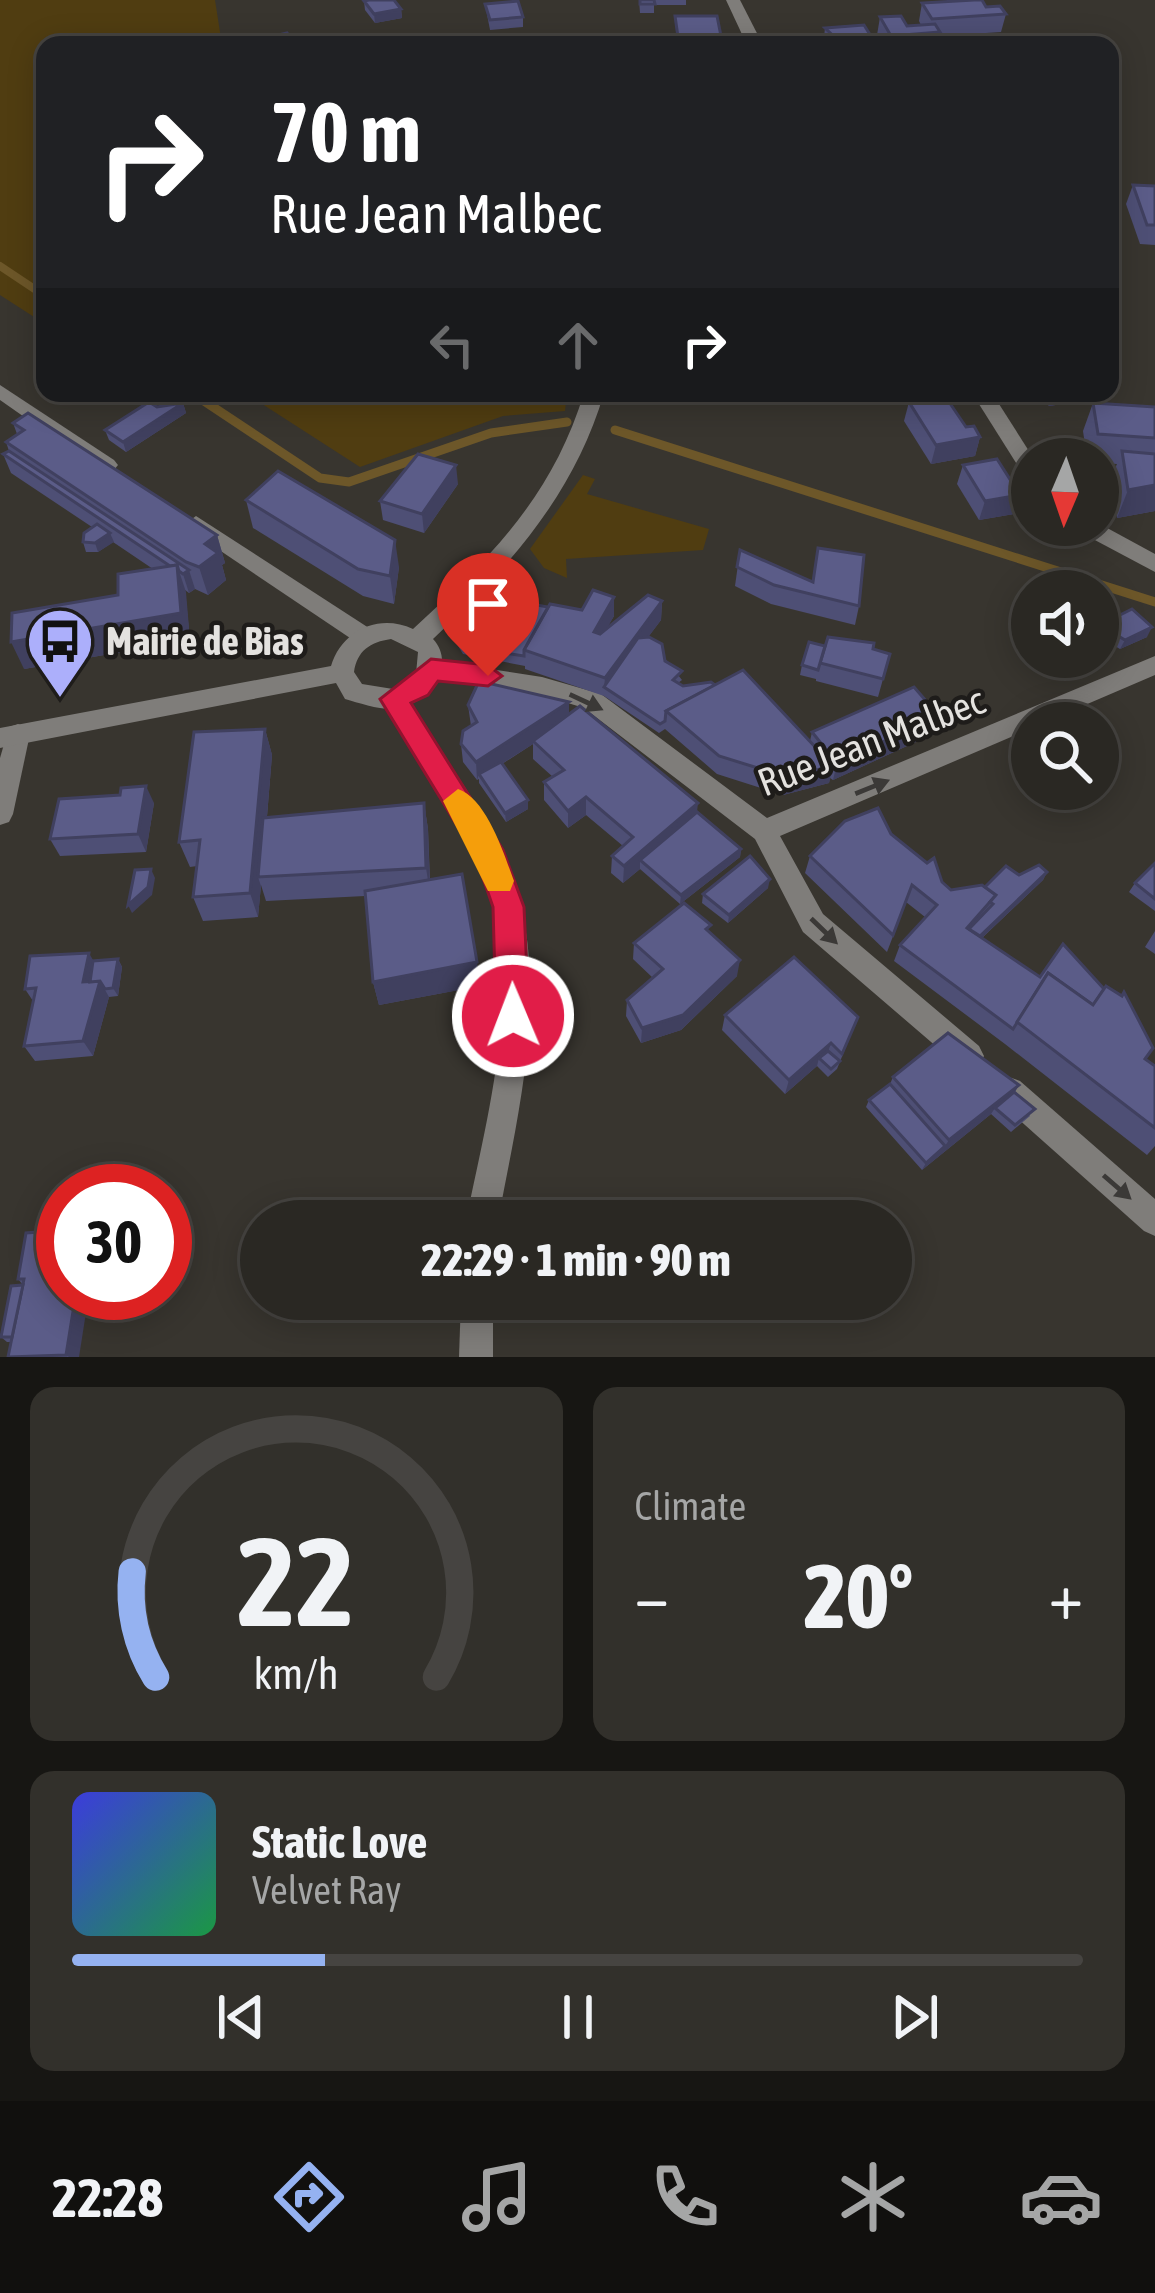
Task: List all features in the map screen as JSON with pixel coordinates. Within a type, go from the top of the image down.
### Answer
[{"type":"street","points":[[733,0],[751,36]]},
{"type":"street","points":[[0,392],[133,482]]},
{"type":"street","points":[[419,638],[508,554],[582,445],[592,402]]},
{"type":"street","points":[[988,402],[1011,439]]},
{"type":"street","points":[[171,508],[364,636]]},
{"type":"street","points":[[1119,544],[1155,564]]},
{"type":"street","points":[[393,630],[419,638],[428,647],[431,669],[418,688],[394,699],[354,692],[342,673],[346,652],[364,636],[393,630]]},
{"type":"street","name":"Rue Jean Malbec","points":[[431,669],[542,686],[592,701],[764,831],[1155,665]]},
{"type":"street","points":[[0,814],[9,736],[342,673]]},
{"type":"street","points":[[394,699],[488,850],[508,907],[512,1058],[486,1200]]},
{"type":"street","points":[[764,831],[813,923],[1155,1220]]},
{"type":"street","points":[[476,1357],[477,1320]]},
{"type":"shaded area","points":[[0,0],[215,0],[221,36],[36,36],[36,318],[0,295]]},
{"type":"shaded area","points":[[259,402],[566,402],[565,411],[503,416],[360,467]]},
{"type":"shaded area","points":[[583,475],[595,479],[587,494],[709,529],[703,550],[566,559],[567,578],[544,568],[530,549]]},
{"type":"building","points":[[394,0],[401,9],[374,14],[364,1]]},
{"type":"building","points":[[982,0],[986,7],[1000,6],[1006,14],[932,19],[922,3]]},
{"type":"building","points":[[518,1],[523,17],[490,20],[485,4]]},
{"type":"building","points":[[675,16],[717,16],[721,36],[678,36]]},
{"type":"building","points":[[901,16],[907,26],[935,24],[940,32],[891,36],[880,17]]},
{"type":"building","points":[[864,25],[871,36],[834,36],[825,28]]},
{"type":"building","points":[[1133,185],[1155,186],[1155,225],[1147,225]]},
{"type":"building","points":[[149,402],[157,407],[183,403],[123,442],[105,430]]},
{"type":"building","points":[[909,402],[949,402],[966,427],[974,426],[980,437],[936,445]]},
{"type":"building","points":[[1093,403],[1155,407],[1155,438],[1098,434]]},
{"type":"building","points":[[28,413],[217,535],[205,544],[218,553],[199,567],[186,562],[6,442],[24,430],[13,423]]},
{"type":"building","points":[[9,451],[189,570],[183,574],[177,565],[170,566],[3,454]]},
{"type":"building","points":[[1122,451],[1155,454],[1155,485],[1128,490]]},
{"type":"building","points":[[418,454],[456,465],[422,514],[380,501]]},
{"type":"building","points":[[997,459],[1011,481],[1011,497],[985,501],[963,465]]},
{"type":"building","points":[[278,471],[395,540],[390,576],[358,569],[246,500]]},
{"type":"building","points":[[97,524],[110,533],[95,543],[83,542],[84,533]]},
{"type":"building","points":[[818,548],[864,555],[859,606],[774,585],[737,567],[740,550],[813,582]]},
{"type":"building","points":[[177,565],[181,613],[11,642],[12,613],[118,595],[118,574]]},
{"type":"building","points":[[489,587],[527,587],[522,612],[505,644],[461,636],[453,622],[461,605],[484,596]]},
{"type":"building","points":[[593,590],[614,597],[594,632],[600,634],[648,595],[662,601],[605,678],[524,650],[550,604],[582,610]]},
{"type":"building","points":[[526,603],[548,607],[524,656],[505,653],[523,621]]},
{"type":"building","points":[[1132,609],[1152,627],[1125,640],[1119,636],[1119,616]]},
{"type":"building","points":[[649,637],[662,644],[665,661],[682,671],[673,680],[683,686],[715,685],[666,711],[660,724],[604,687],[638,638]]},
{"type":"building","points":[[828,637],[874,643],[873,649],[890,654],[883,679],[820,663]]},
{"type":"building","points":[[809,642],[825,646],[818,670],[802,665]]},
{"type":"building","points":[[743,670],[833,766],[787,777],[719,756],[666,711]]},
{"type":"building","points":[[479,681],[569,702],[476,762],[461,744],[463,731],[477,722],[468,705]]},
{"type":"building","points":[[914,687],[939,716],[837,763],[812,732]]},
{"type":"building","points":[[580,706],[698,803],[624,866],[612,856],[633,837],[586,797],[568,811],[544,782],[564,770],[533,741]]},
{"type":"building","points":[[265,729],[250,893],[193,897],[200,840],[179,842],[194,732]]},
{"type":"building","points":[[501,762],[528,800],[505,813],[479,774]]},
{"type":"building","points":[[146,786],[138,834],[50,839],[59,799],[120,795],[121,788]]},
{"type":"building","points":[[424,803],[426,868],[258,877],[263,818]]},
{"type":"building","points":[[878,808],[891,834],[927,863],[934,858],[942,882],[951,890],[982,885],[996,895],[967,928],[1040,977],[1063,944],[1104,989],[1093,1005],[1048,973],[1013,1029],[900,945],[937,905],[912,885],[893,935],[810,856],[845,821]]},
{"type":"building","points":[[697,812],[741,849],[681,895],[640,860]]},
{"type":"building","points":[[750,856],[770,879],[729,915],[703,894]]},
{"type":"building","points":[[1155,863],[1155,899],[1135,883]]},
{"type":"building","points":[[1039,865],[1047,872],[980,936],[969,929],[993,904],[996,895],[985,887],[1006,866],[1019,875]]},
{"type":"building","points":[[151,869],[148,887],[128,905],[135,870]]},
{"type":"building","points":[[462,874],[477,962],[373,982],[365,891]]},
{"type":"building","points":[[684,903],[711,925],[706,929],[740,960],[683,1015],[642,1028],[627,1000],[663,969],[634,943]]},
{"type":"building","points":[[89,953],[83,982],[100,981],[83,1041],[24,1046],[36,988],[25,989],[30,956]]},
{"type":"building","points":[[794,957],[858,1017],[842,1054],[831,1043],[789,1080],[725,1015]]},
{"type":"building","points":[[118,959],[113,988],[90,982],[93,961]]},
{"type":"building","points":[[1048,973],[1093,1005],[1106,986],[1122,996],[1124,992],[1153,1048],[1145,1059],[1155,1066],[1155,1128],[1017,1022]]},
{"type":"building","points":[[948,1033],[1019,1085],[949,1140],[893,1077]]},
{"type":"building","points":[[828,1051],[840,1061],[831,1069],[819,1058]]},
{"type":"building","points":[[890,1084],[945,1146],[926,1163],[869,1100]]},
{"type":"building","points":[[1014,1092],[1035,1109],[1015,1125],[995,1108]]},
{"type":"building","points":[[36,1232],[36,1320],[72,1320],[66,1355],[8,1357],[24,1279],[18,1279],[26,1233]]},
{"type":"building","points":[[23,1285],[12,1337],[1,1337],[11,1286]]},
{"type":"waterway","points":[[0,266],[36,290]]},
{"type":"waterway","points":[[206,402],[320,478],[349,482],[491,433],[567,422]]},
{"type":"waterway","points":[[615,430],[1155,602]]},
{"type":"slow traffic","points":[[458,801],[488,850],[499,881]]},
{"type":"place","name":"Mairie de Bias","points":[[60,700]]},
{"type":"route","points":[[488,676],[431,669],[418,688],[394,699],[488,850],[508,907],[513,1016]]}]
